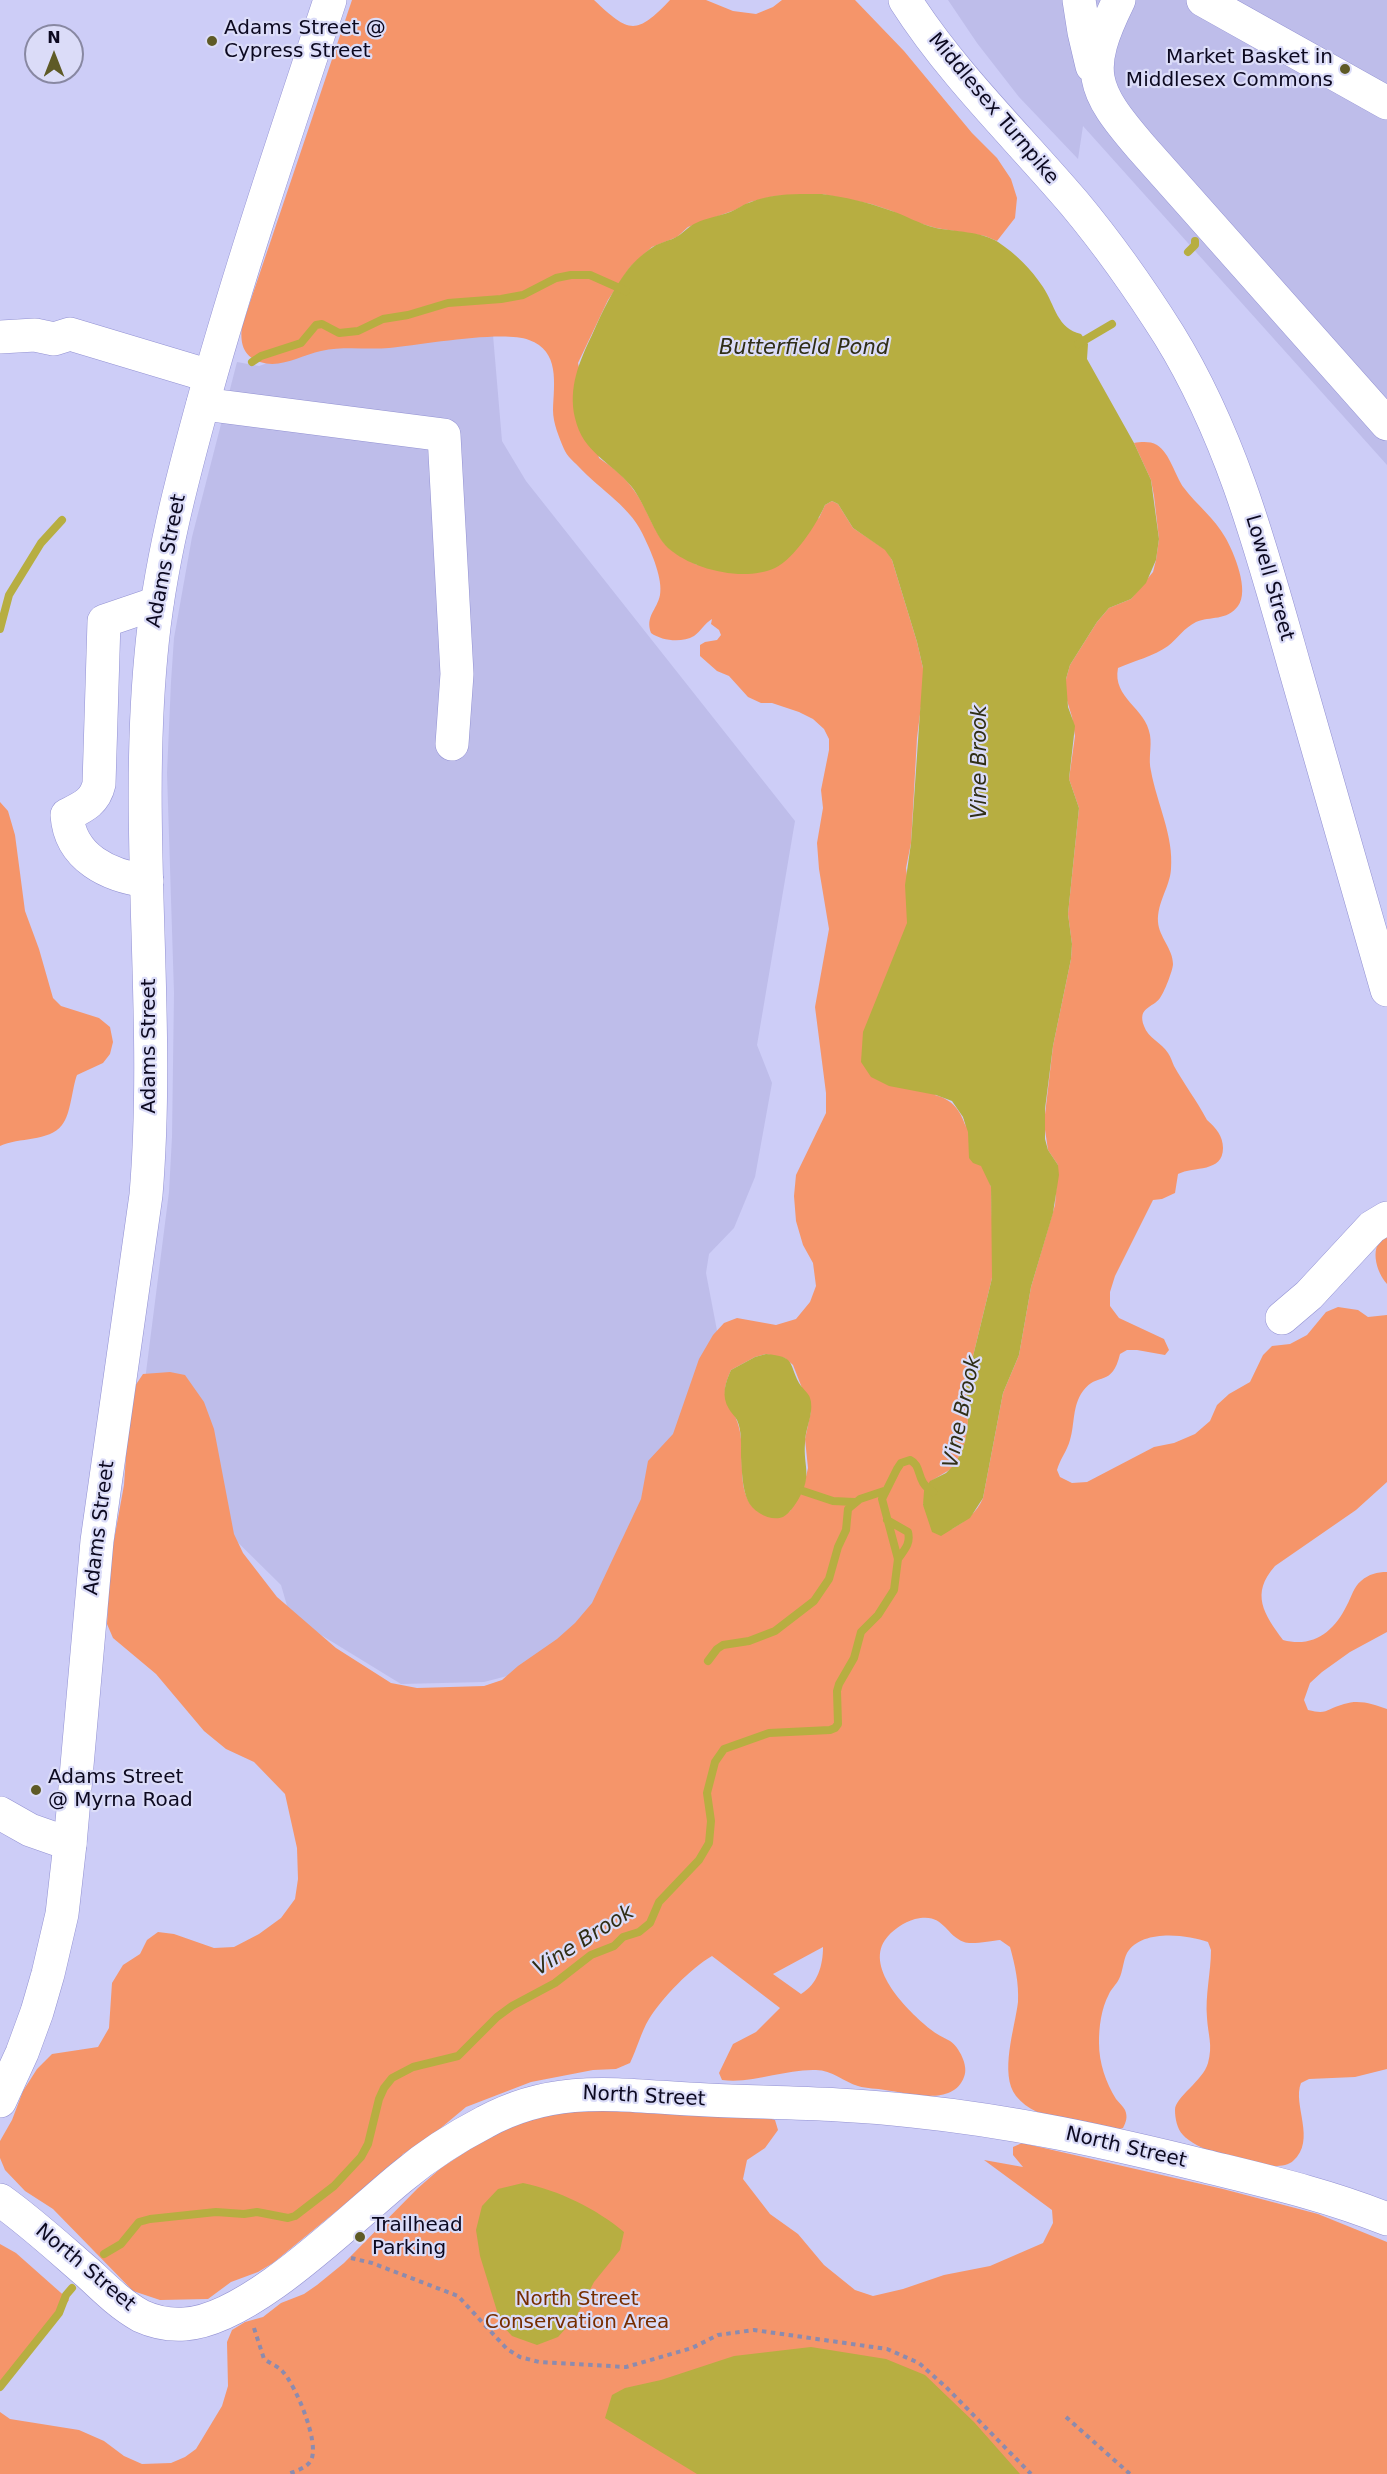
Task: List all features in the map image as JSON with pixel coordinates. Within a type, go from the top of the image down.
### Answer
[{"type":"main road","name":"Adams Street","points":[[0,2101],[29,2035],[48,1974],[62,1914],[97,1541],[148,1176],[151,1045],[146,726],[157,603],[173,518],[233,293],[330,0]]},
{"type":"main road","points":[[1079,0],[1086,46],[1097,82],[1108,106],[1124,128],[1387,424]]},
{"type":"main road","points":[[1097,82],[1096,66],[1099,45],[1119,0]]},
{"type":"main road","points":[[1203,0],[1387,103]]},
{"type":"main road","name":"Middlesex Turnpike","points":[[906,5],[974,92],[1072,201]]},
{"type":"main road","name":"Lowell Street","points":[[1072,201],[1126,270],[1169,335],[1194,379],[1232,465],[1262,552],[1387,990]]},
{"type":"main road","points":[[0,337],[35,335],[54,339],[70,334],[207,390],[444,435],[457,674],[452,744]]},
{"type":"main road","points":[[147,881],[111,873],[84,855],[70,832],[67,815],[91,802],[99,784],[104,621],[157,603]]},
{"type":"main road","points":[[1282,1318],[1309,1295],[1371,1227],[1387,1218]]},
{"type":"main road","points":[[0,1813],[30,1830],[70,1844]]},
{"type":"main road","name":"North Street","points":[[0,2200],[37,2228],[122,2303],[141,2316],[183,2325],[204,2321],[240,2305],[264,2290],[413,2168],[486,2121],[534,2101],[564,2095],[597,2093],[848,2105],[911,2110],[1012,2124],[1104,2142],[1277,2184],[1351,2205],[1387,2219]]},
{"type":"path","points":[[320,2246],[458,2296],[507,2349],[520,2357],[538,2361],[626,2367],[692,2348],[718,2335],[754,2330],[887,2349],[919,2363],[946,2386],[1031,2474]]},
{"type":"path","points":[[240,2305],[253,2325],[264,2359],[276,2366],[288,2378],[313,2434],[314,2447],[311,2461],[303,2468],[288,2474]]},
{"type":"path","points":[[1066,2417],[1130,2474]]},
{"type":"shaded area","points":[[948,0],[1387,0],[1387,465],[1083,126],[1078,159],[1019,97],[977,43]]},
{"type":"shaded area","points":[[493,335],[502,441],[526,481],[795,821],[757,1045],[772,1083],[755,1177],[734,1228],[709,1254],[706,1273],[719,1341],[569,1660],[484,1682],[401,1684],[290,1616],[281,1585],[137,1443],[169,1192],[172,1137],[174,993],[167,773],[174,638],[192,537],[237,362],[259,366],[318,345]]},
{"type":"green space","points":[[352,0],[594,0],[616,19],[632,26],[649,20],[670,0],[706,0],[733,11],[756,14],[773,7],[782,0],[855,0],[904,51],[972,133],[997,158],[1011,179],[1017,198],[1015,218],[997,241],[985,236],[936,228],[871,204],[822,194],[775,196],[750,202],[735,210],[688,227],[677,237],[652,247],[630,267],[608,300],[578,363],[599,458],[618,472],[629,484],[664,543],[679,555],[697,565],[819,518],[825,505],[832,501],[838,504],[853,528],[886,550],[892,560],[923,668],[911,843],[906,868],[935,1095],[955,1106],[966,1127],[934,1002],[991,1187],[992,1278],[966,1385],[968,1423],[965,1442],[951,1469],[931,1481],[923,1505],[952,1529],[974,1512],[983,1498],[1003,1393],[1019,1355],[1031,1287],[1055,1205],[1058,1165],[1048,1150],[1044,1123],[1053,1046],[1071,959],[1072,944],[1068,914],[1079,808],[1069,779],[1075,736],[1066,697],[1066,679],[1070,665],[1097,622],[1109,608],[1131,599],[1153,572],[1159,539],[1154,496],[1151,480],[1134,443],[1151,443],[1162,449],[1184,488],[1225,537],[1233,552],[1242,582],[1241,599],[1238,606],[1224,616],[1196,622],[1162,650],[1118,668],[1117,678],[1124,695],[1142,717],[1150,735],[1151,771],[1168,832],[1171,857],[1170,876],[1159,908],[1158,922],[1171,953],[1173,967],[1162,995],[1144,1011],[1142,1020],[1146,1030],[1168,1053],[1207,1120],[1218,1132],[1223,1144],[1222,1156],[1213,1165],[1178,1174],[1175,1193],[1153,1200],[1115,1276],[1110,1292],[1110,1306],[1119,1318],[1164,1339],[1169,1350],[1165,1355],[1127,1350],[1120,1354],[1117,1365],[1109,1375],[1089,1385],[1083,1391],[1075,1409],[1069,1444],[1057,1470],[1060,1477],[1072,1483],[1087,1482],[1154,1447],[1174,1443],[1195,1434],[1210,1421],[1217,1405],[1229,1394],[1250,1382],[1263,1355],[1272,1346],[1290,1344],[1307,1335],[1326,1312],[1338,1307],[1358,1310],[1368,1317],[1387,1315],[1387,1482],[1356,1510],[1275,1566],[1267,1576],[1262,1595],[1262,1604],[1266,1613],[1283,1640],[1304,1642],[1321,1636],[1336,1623],[1361,1581],[1373,1574],[1387,1572],[1387,1632],[1350,1652],[1322,1672],[1310,1683],[1304,1700],[1308,1710],[1323,1712],[1355,1702],[1387,1709],[1387,2069],[1355,2077],[1309,2079],[1301,2083],[1299,2102],[1304,2133],[1303,2143],[1300,2153],[1293,2161],[1284,2165],[1271,2166],[1219,2155],[1191,2142],[1178,2127],[1176,2105],[1201,2076],[1209,2057],[1207,1992],[1211,1950],[1208,1942],[1188,1937],[1153,1937],[1142,1940],[1127,1953],[1119,1979],[1104,2006],[1099,2043],[1100,2058],[1106,2080],[1125,2110],[1126,2119],[1123,2128],[1100,2130],[1067,2123],[1036,2112],[1020,2101],[1011,2087],[1008,2063],[1018,1995],[1010,1947],[1000,1940],[964,1942],[938,1921],[925,1918],[907,1922],[891,1933],[880,1951],[880,1964],[892,1989],[911,2012],[950,2041],[960,2052],[965,2068],[964,2077],[950,2092],[929,2096],[865,2088],[827,2072],[816,2070],[745,2080],[722,2080],[719,2073],[733,2044],[756,2032],[780,2008],[712,1956],[686,1976],[655,2011],[644,2029],[630,2063],[616,2069],[593,2070],[531,2082],[466,2107],[430,2137],[403,2154],[399,2160],[273,2263],[258,2272],[231,2282],[208,2299],[160,2300],[133,2291],[53,2209],[25,2191],[5,2170],[0,2158],[0,2141],[12,2120],[23,2091],[37,2069],[52,2054],[98,2047],[109,2028],[112,1983],[123,1965],[140,1954],[147,1940],[158,1932],[174,1934],[214,1948],[234,1947],[259,1934],[281,1918],[295,1899],[298,1879],[297,1848],[285,1794],[254,1762],[226,1749],[204,1731],[156,1674],[113,1638],[107,1624],[110,1562],[124,1485],[127,1441],[135,1386],[143,1374],[170,1372],[185,1375],[204,1402],[214,1429],[234,1534],[243,1553],[277,1597],[336,1648],[391,1683],[417,1688],[484,1686],[502,1680],[557,1639],[592,1603],[641,1499],[648,1461],[673,1434],[699,1359],[713,1335],[724,1323],[737,1318],[776,1325],[796,1319],[810,1302],[816,1286],[813,1263],[803,1245],[796,1221],[794,1196],[796,1175],[826,1113],[826,1093],[815,1007],[829,929],[817,843],[823,808],[821,790],[829,750],[829,739],[824,729],[813,719],[799,712],[772,703],[761,703],[748,697],[729,676],[717,671],[700,656],[700,645],[717,640],[721,635],[719,630],[711,624],[712,619],[694,636],[684,640],[666,639],[651,633],[650,617],[659,600],[661,589],[654,559],[639,528],[624,508],[565,452],[553,415],[553,369],[546,352],[539,345],[517,337],[482,337],[389,348],[330,350],[283,363],[268,364],[254,359],[246,352],[241,337],[242,326]],"holes":[[[766,1354],[785,1358],[793,1365],[811,1411],[805,1439],[808,1468],[803,1490],[790,1511],[775,1518],[761,1513],[746,1496],[738,1422],[725,1397],[731,1370],[755,1357]],[[823,1947],[818,1974],[812,1985],[801,1994],[773,1974]]]},
{"type":"green space","points":[[0,802],[8,811],[15,835],[25,911],[53,998],[61,1006],[99,1018],[110,1027],[113,1042],[110,1054],[103,1063],[77,1075],[62,1125],[42,1137],[0,1146]]},
{"type":"green space","points":[[1387,1236],[1387,1284],[1377,1266],[1376,1252],[1377,1245]]},
{"type":"green space","name":"North Street Conservation Area","points":[[591,2110],[761,2116],[775,2120],[778,2130],[765,2148],[747,2160],[743,2179],[770,2214],[798,2234],[824,2265],[855,2290],[873,2296],[944,2275],[990,2266],[1043,2243],[1053,2223],[1052,2210],[984,2160],[1023,2167],[1013,2155],[1013,2147],[1022,2143],[1223,2189],[1318,2214],[1387,2242],[1387,2474],[0,2474],[0,2412],[10,2419],[79,2430],[104,2441],[124,2456],[142,2464],[171,2463],[185,2457],[196,2449],[222,2406],[228,2386],[227,2342],[232,2330],[245,2322],[263,2317],[281,2303],[304,2294],[317,2285],[344,2263],[418,2188],[441,2168],[496,2132],[521,2122],[558,2113]]},
{"type":"green space","points":[[0,2244],[16,2253],[69,2300],[0,2390]]},
{"type":"water","name":"Butterfield Pond","points":[[795,194],[822,194],[872,205],[936,228],[991,238],[1023,262],[1043,287],[1062,322],[1081,334],[1088,344],[1087,359],[1134,443],[1151,480],[1159,539],[1156,560],[1146,583],[1131,599],[1109,608],[1097,622],[1070,665],[1066,679],[1068,707],[1075,726],[1069,779],[1079,808],[1068,914],[1072,944],[1071,959],[1053,1046],[1045,1109],[1045,1139],[1048,1150],[1058,1165],[1059,1175],[1053,1213],[1031,1287],[1019,1355],[1003,1393],[983,1498],[970,1518],[941,1536],[932,1532],[923,1505],[924,1491],[930,1481],[946,1473],[956,1463],[965,1442],[968,1423],[966,1385],[992,1278],[991,1187],[981,1166],[973,1163],[969,1158],[968,1132],[963,1117],[952,1101],[936,1095],[889,1086],[871,1077],[861,1062],[863,1032],[907,923],[905,885],[911,843],[923,668],[892,560],[885,550],[853,528],[838,504],[832,501],[825,505],[811,531],[797,549],[775,568],[763,572],[734,574],[719,572],[691,562],[668,548],[631,486],[584,440],[573,407],[574,386],[579,365],[604,309],[629,268],[647,251],[678,236],[693,224],[730,212],[759,199]]},
{"type":"water","points":[[766,1354],[782,1357],[790,1362],[811,1402],[805,1438],[805,1484],[792,1509],[785,1516],[778,1518],[763,1515],[748,1501],[743,1479],[740,1429],[727,1404],[725,1394],[731,1370],[755,1357]]},
{"type":"water","points":[[523,2183],[550,2190],[576,2202],[602,2216],[624,2232],[620,2250],[594,2282],[576,2317],[558,2337],[537,2345],[512,2336],[501,2324],[480,2256],[476,2230],[482,2206],[498,2189]]},
{"type":"water","points":[[811,2347],[886,2359],[925,2375],[974,2422],[1020,2474],[697,2474],[605,2418],[612,2395],[625,2388],[661,2380],[734,2356]]},
{"type":"waterway","name":"Vine Brook","points":[[1188,252],[1195,245],[1195,241]]},
{"type":"waterway","points":[[252,362],[261,356],[301,343],[316,325],[322,324],[339,333],[358,331],[383,319],[408,315],[448,303],[523,295],[556,278],[571,275],[590,275],[626,291]]},
{"type":"waterway","name":"Vine Brook","points":[[1078,344],[1112,324]]},
{"type":"waterway","points":[[0,629],[9,595],[41,543],[62,520]]},
{"type":"waterway","name":"Vine Brook","points":[[104,2254],[121,2244],[139,2222],[150,2219],[216,2212],[244,2214],[257,2212],[288,2218],[295,2216],[334,2186],[361,2157],[368,2144],[379,2099],[392,2078],[413,2067],[458,2056],[497,2017],[512,2006],[555,1983],[591,1955],[614,1946],[623,1937],[639,1932],[650,1923],[659,1902],[699,1860],[709,1843],[711,1821],[707,1793],[715,1762],[724,1749],[769,1733],[830,1730],[838,1724],[837,1691],[839,1684],[854,1658],[861,1632],[878,1615],[894,1590],[898,1559],[882,1499],[901,1463],[910,1460],[917,1466],[924,1484],[933,1492]]},
{"type":"waterway","points":[[803,1491],[833,1501],[854,1502]]},
{"type":"waterway","points":[[708,1661],[723,1645],[749,1641],[775,1631],[814,1601],[829,1579],[838,1547],[846,1530],[848,1509],[860,1499],[884,1491]]},
{"type":"waterway","points":[[887,1520],[908,1532],[908,1543],[898,1559]]},
{"type":"waterway","name":"Vine Brook","points":[[0,2387],[59,2313],[66,2295],[72,2288]]},
{"type":"place","name":"Adams Street @ Cypress Street","points":[[212,41]]},
{"type":"place","name":"Market Basket in Middlesex Commons","points":[[1345,69]]},
{"type":"place","name":"Adams Street @ Myrna Road","points":[[36,1790]]},
{"type":"place","name":"Trailhead Parking","points":[[360,2237]]}]
